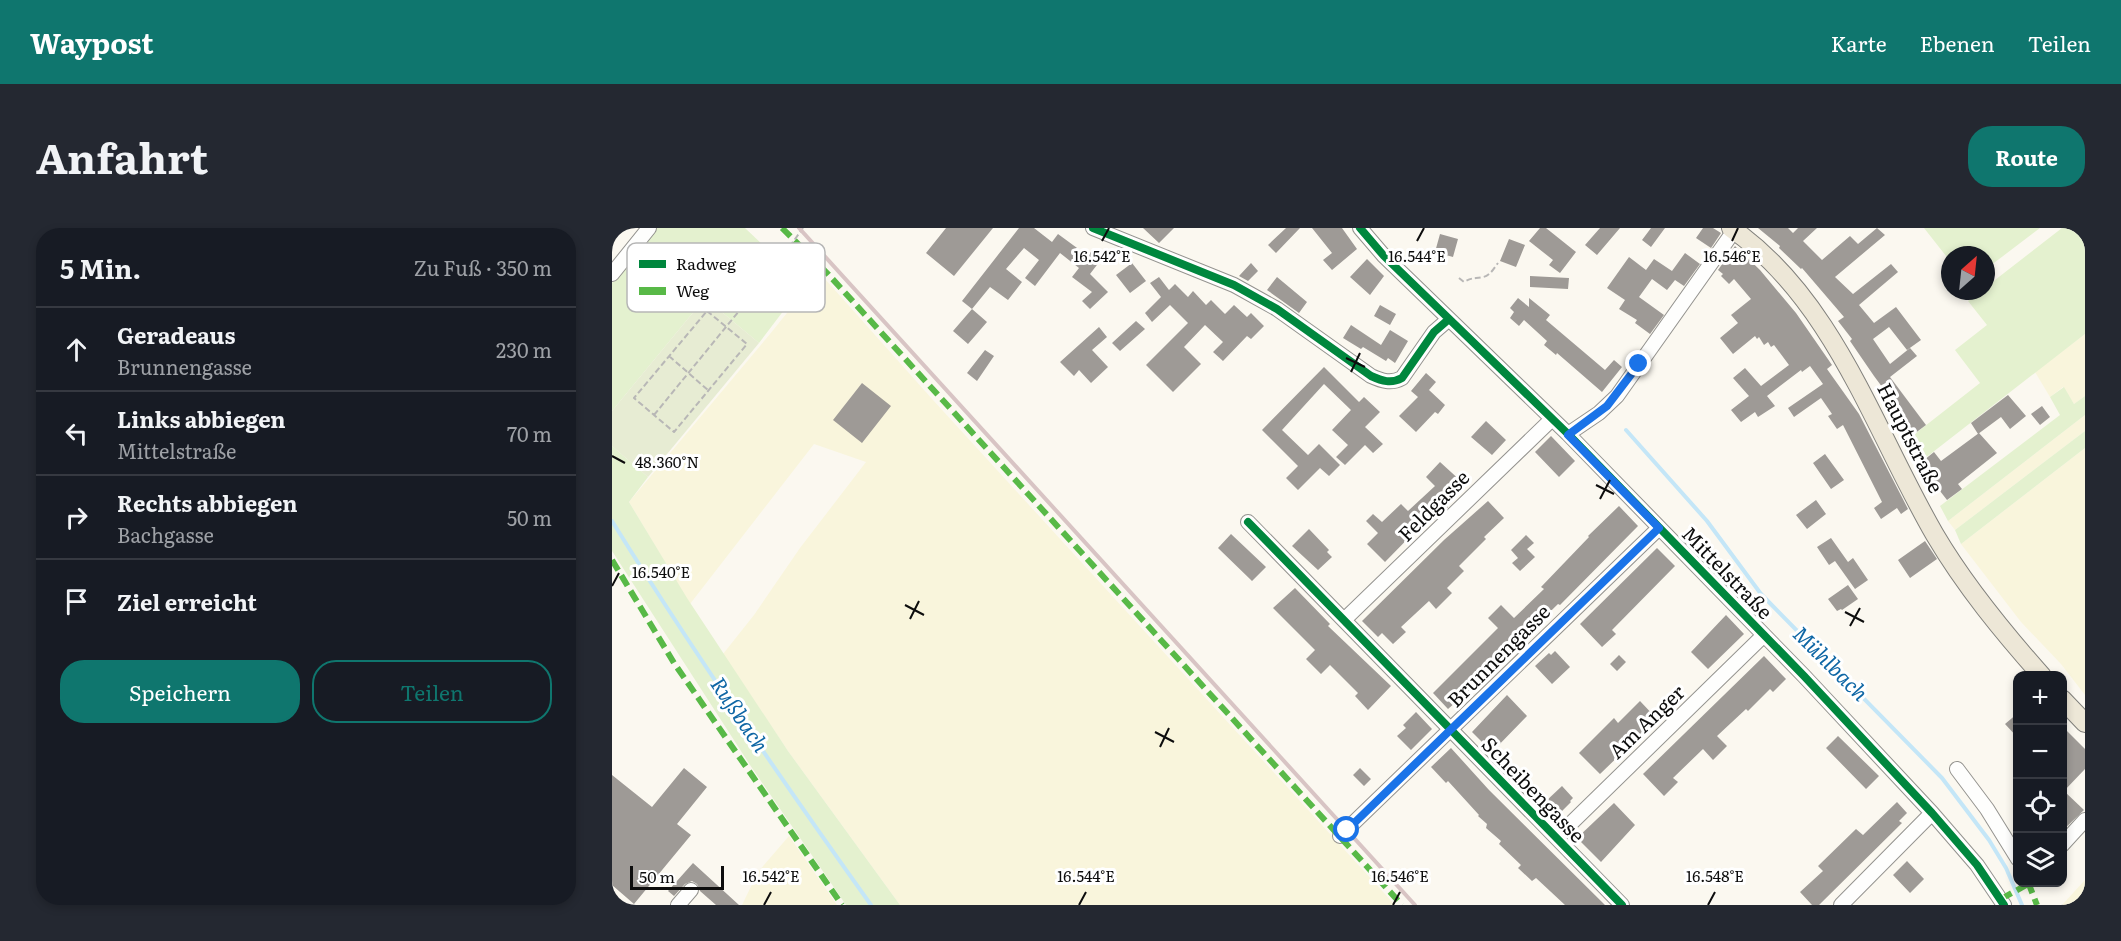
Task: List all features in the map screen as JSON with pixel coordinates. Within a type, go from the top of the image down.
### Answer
[{"type":"main road","name":"Hauptstraße","points":[[1734,229],[1777,268],[1817,320],[1866,398],[1935,534],[1976,596],[2039,671]]},
{"type":"main road","points":[[2067,704],[2085,723]]},
{"type":"street","points":[[638,243],[650,228]]},
{"type":"street","points":[[1093,228],[1234,285],[1285,314],[1371,376],[1387,382],[1395,382],[1402,378],[1434,332],[1449,320]]},
{"type":"street","name":"Mittelstraße","points":[[1360,228],[1384,256],[1552,419],[1764,635],[1932,813],[1977,865],[2004,905]]},
{"type":"street","points":[[1568,435],[1617,396],[1734,229]]},
{"type":"street","points":[[612,274],[627,256]]},
{"type":"street","name":"Feldgasse","points":[[1344,621],[1552,419]]},
{"type":"street","name":"Scheibengasse","points":[[1248,522],[1623,905]]},
{"type":"street","name":"Brunnengasse","points":[[1340,836],[1659,528]]},
{"type":"street","name":"Am Anger","points":[[1557,837],[1764,635]]},
{"type":"street","points":[[1957,768],[1987,809],[2013,851]]},
{"type":"street","points":[[1841,905],[1932,813]]},
{"type":"street","points":[[2067,840],[2085,820]]},
{"type":"street","points":[[678,905],[691,890]]},
{"type":"path","points":[[792,243],[803,228]]},
{"type":"path","points":[[1459,278],[1464,282],[1473,277],[1483,278],[1489,275],[1498,263]]},
{"type":"path","points":[[705,312],[634,399],[674,432],[747,344],[707,312]]},
{"type":"path","points":[[654,415],[739,312]]},
{"type":"path","points":[[669,356],[709,391]]},
{"type":"shaded area","points":[[825,279],[1395,905],[900,905],[788,751],[723,654],[866,462],[814,444],[690,604],[629,502],[788,312],[825,312]]},
{"type":"shaded area","points":[[2085,334],[2085,396],[2074,404],[2063,387],[2050,397],[2035,372]]},
{"type":"shaded area","points":[[2085,415],[2085,431],[1955,530],[1948,521]]},
{"type":"shaded area","points":[[2085,448],[2085,695],[2061,664],[2021,622],[1961,544]]},
{"type":"shaded area","points":[[789,836],[837,905],[742,905],[758,872]]},
{"type":"shaded area","points":[[2085,880],[2085,905],[2062,905]]},
{"type":"green space","points":[[657,228],[745,228],[761,243],[645,243]]},
{"type":"green space","points":[[1924,228],[2040,228],[1995,262],[1995,246],[1941,246],[1941,250]]},
{"type":"green space","points":[[2062,228],[2085,228],[2085,334],[1915,466],[1902,444],[1980,383],[1955,350],[1987,325],[1968,301],[1995,300],[1995,280]]},
{"type":"green space","points":[[627,265],[627,312],[693,312],[612,411],[612,283]]},
{"type":"green space","points":[[693,312],[722,312],[759,343],[648,477],[612,446],[612,411]]},
{"type":"green space","points":[[722,312],[783,312],[759,343]]},
{"type":"green space","points":[[2064,387],[2074,404],[2085,396],[2085,415],[1948,521],[1940,506],[2060,415],[2050,397]]},
{"type":"green space","points":[[2085,431],[2085,448],[1961,544],[1955,530]]},
{"type":"green space","points":[[612,446],[648,477],[629,502],[687,598],[788,751],[900,905],[846,905],[750,765],[612,551]]},
{"type":"building","points":[[946,228],[993,228],[954,276],[926,253]]},
{"type":"building","points":[[1019,228],[1034,228],[1052,242],[1058,234],[1088,256],[1093,249],[1103,257],[1090,274],[1108,292],[1090,309],[1082,301],[1092,292],[1072,277],[1079,268],[1060,253],[1035,286],[1025,278],[1039,260],[1024,248],[1006,269],[1022,282],[1008,300],[990,287],[972,309],[962,301]]},
{"type":"building","points":[[1143,228],[1174,228],[1159,243]]},
{"type":"building","points":[[1286,228],[1300,228],[1276,253],[1268,245]]},
{"type":"building","points":[[1312,228],[1342,228],[1357,249],[1332,270],[1323,260],[1332,253]]},
{"type":"building","points":[[1540,228],[1546,228],[1576,252],[1560,273],[1549,265],[1553,260],[1529,241]]},
{"type":"building","points":[[1600,228],[1620,228],[1597,255],[1585,245]]},
{"type":"building","points":[[1651,228],[1665,228],[1651,247],[1642,240]]},
{"type":"building","points":[[1703,228],[1713,228],[1721,233],[1711,248],[1696,238]]},
{"type":"building","points":[[1758,228],[1788,228],[1793,233],[1798,228],[1817,228],[1803,241],[1822,260],[1850,236],[1858,244],[1877,228],[1885,235],[1835,277],[1853,294],[1891,264],[1898,272],[1859,305],[1874,323],[1896,307],[1921,340],[1907,350],[1889,327],[1873,339],[1890,364],[1910,348],[1917,356],[1890,377],[1926,425],[1910,437],[1893,415],[1896,413],[1887,402],[1891,399],[1838,321],[1844,317],[1802,268]]},
{"type":"building","points":[[1440,234],[1458,239],[1453,257],[1435,252]]},
{"type":"building","points":[[1509,239],[1525,245],[1516,267],[1500,261]]},
{"type":"building","points":[[1735,246],[1760,270],[1796,313],[1832,365],[1827,369],[1859,414],[1908,509],[1901,514],[1897,508],[1881,519],[1874,508],[1882,502],[1843,425],[1837,429],[1828,416],[1832,414],[1821,398],[1794,417],[1788,408],[1823,384],[1810,366],[1802,372],[1801,370],[1767,396],[1775,406],[1758,417],[1755,412],[1741,422],[1731,410],[1749,396],[1733,378],[1745,368],[1761,386],[1789,365],[1774,345],[1771,347],[1768,342],[1764,345],[1759,337],[1757,339],[1755,336],[1733,354],[1720,338],[1738,323],[1731,315],[1751,299],[1734,279],[1729,284],[1718,270]]},
{"type":"building","points":[[1685,253],[1700,264],[1684,286],[1675,280],[1667,290],[1652,279],[1639,297],[1664,315],[1650,334],[1635,323],[1637,320],[1619,309],[1625,300],[1607,288],[1629,257],[1646,270],[1654,259],[1672,271]]},
{"type":"building","points":[[1367,259],[1384,276],[1370,295],[1350,277]]},
{"type":"building","points":[[1132,263],[1146,281],[1130,293],[1116,275]]},
{"type":"building","points":[[1251,263],[1258,271],[1248,281],[1239,276]]},
{"type":"building","points":[[1530,276],[1569,278],[1568,289],[1530,287]]},
{"type":"building","points":[[1159,277],[1169,290],[1175,284],[1188,297],[1193,291],[1206,305],[1211,300],[1225,314],[1234,305],[1247,317],[1251,313],[1264,326],[1251,339],[1247,336],[1223,361],[1213,352],[1223,342],[1205,325],[1184,347],[1201,364],[1173,392],[1146,365],[1188,323],[1170,305],[1152,322],[1145,313],[1161,297],[1150,283]]},
{"type":"building","points":[[1277,277],[1307,302],[1299,313],[1267,290]]},
{"type":"building","points":[[1518,298],[1529,307],[1529,298],[1550,315],[1546,320],[1605,370],[1614,360],[1622,367],[1602,392],[1557,353],[1556,355],[1544,345],[1547,341],[1524,320],[1519,326],[1510,318],[1514,312],[1510,308]]},
{"type":"building","points":[[1380,305],[1396,314],[1390,325],[1374,316]]},
{"type":"building","points":[[972,309],[987,322],[968,344],[953,331]]},
{"type":"building","points":[[1136,321],[1145,329],[1120,351],[1112,343]]},
{"type":"building","points":[[1351,325],[1381,345],[1390,330],[1408,341],[1395,363],[1388,358],[1386,361],[1343,338]]},
{"type":"building","points":[[1099,327],[1107,337],[1092,350],[1108,367],[1091,383],[1079,370],[1074,376],[1060,362]]},
{"type":"building","points":[[985,350],[994,356],[977,381],[967,373]]},
{"type":"building","points":[[1324,367],[1359,402],[1364,397],[1380,412],[1365,427],[1383,444],[1373,453],[1365,445],[1345,465],[1336,457],[1348,445],[1332,430],[1351,410],[1324,384],[1282,430],[1308,455],[1319,444],[1340,465],[1329,476],[1320,468],[1298,490],[1286,478],[1298,466],[1262,430]]},
{"type":"building","points":[[1426,373],[1436,382],[1429,390],[1445,405],[1438,414],[1435,412],[1416,432],[1399,416],[1418,397],[1411,391]]},
{"type":"building","points":[[862,383],[891,406],[862,443],[833,420]]},
{"type":"building","points":[[2008,395],[2026,416],[2010,429],[2001,417],[1978,434],[1971,423]]},
{"type":"building","points":[[2042,406],[2050,417],[2040,425],[2031,414]]},
{"type":"building","points":[[1486,421],[1506,440],[1492,455],[1471,437]]},
{"type":"building","points":[[1979,433],[1997,453],[1958,484],[1962,489],[1947,500],[1919,464],[1934,452],[1941,461]]},
{"type":"building","points":[[1551,436],[1575,461],[1559,477],[1535,452]]},
{"type":"building","points":[[1825,454],[1844,480],[1831,489],[1813,463]]},
{"type":"building","points":[[1440,462],[1463,483],[1444,503],[1448,507],[1434,520],[1430,516],[1385,562],[1367,544],[1378,533],[1366,521],[1373,514],[1382,522],[1401,504],[1408,511],[1435,486],[1426,477]]},
{"type":"building","points":[[1816,500],[1826,514],[1807,529],[1796,515]]},
{"type":"building","points":[[1488,501],[1504,518],[1459,566],[1464,571],[1447,588],[1452,593],[1436,609],[1429,601],[1401,627],[1406,632],[1393,644],[1382,633],[1378,637],[1362,621],[1444,540]]},
{"type":"building","points":[[1619,506],[1638,526],[1560,605],[1558,604],[1448,709],[1433,693],[1498,628],[1488,618],[1501,605],[1514,618],[1544,589],[1541,587],[1588,536]]},
{"type":"building","points":[[1309,529],[1329,550],[1327,552],[1332,557],[1318,570],[1292,546]]},
{"type":"building","points":[[1231,534],[1266,567],[1252,581],[1218,548]]},
{"type":"building","points":[[1526,535],[1534,543],[1527,549],[1535,557],[1520,571],[1512,563],[1518,558],[1511,550]]},
{"type":"building","points":[[1831,538],[1848,562],[1853,558],[1868,580],[1855,589],[1835,561],[1829,565],[1817,547]]},
{"type":"building","points":[[1925,541],[1937,559],[1910,578],[1898,560]]},
{"type":"building","points":[[1657,548],[1675,566],[1612,630],[1616,634],[1602,647],[1580,624]]},
{"type":"building","points":[[1848,585],[1858,599],[1837,611],[1828,599]]},
{"type":"building","points":[[1295,588],[1330,624],[1328,626],[1391,686],[1368,710],[1355,696],[1358,693],[1330,665],[1321,674],[1306,659],[1315,650],[1273,608]]},
{"type":"building","points":[[1726,615],[1744,634],[1708,669],[1691,652]]},
{"type":"building","points":[[1555,651],[1570,667],[1552,684],[1535,666],[1549,653],[1551,655]]},
{"type":"building","points":[[1619,655],[1626,662],[1617,671],[1610,664]]},
{"type":"building","points":[[1764,656],[1786,679],[1773,692],[1770,689],[1748,711],[1746,709],[1717,736],[1727,746],[1713,760],[1703,749],[1673,778],[1678,782],[1664,796],[1643,774]]},
{"type":"building","points":[[1507,695],[1527,716],[1492,752],[1472,732]]},
{"type":"building","points":[[1640,701],[1657,719],[1600,774],[1579,753],[1614,718],[1618,723]]},
{"type":"building","points":[[1416,712],[1432,729],[1411,750],[1397,736],[1406,728],[1403,725]]},
{"type":"building","points":[[2013,717],[2013,733],[2005,724]]},
{"type":"building","points":[[2067,731],[2085,749],[2085,769],[2067,788]]},
{"type":"building","points":[[1838,736],[1879,776],[1866,789],[1826,748]]},
{"type":"building","points":[[1451,748],[1489,790],[1605,905],[1565,905],[1536,878],[1532,881],[1518,868],[1521,865],[1499,844],[1501,841],[1486,828],[1487,824],[1448,781],[1446,783],[1431,767]]},
{"type":"building","points":[[684,768],[707,787],[677,824],[691,835],[634,904],[612,885],[612,775],[652,807]]},
{"type":"building","points":[[1360,768],[1371,779],[1364,786],[1353,775]]},
{"type":"building","points":[[1562,786],[1573,798],[1558,815],[1545,802]]},
{"type":"building","points":[[2067,794],[2084,810],[2067,826]]},
{"type":"building","points":[[1897,802],[1907,813],[1899,821],[1902,823],[1819,905],[1812,905],[1800,892],[1823,871],[1818,866],[1856,829],[1863,835]]},
{"type":"building","points":[[1614,803],[1635,825],[1601,862],[1577,838]]},
{"type":"building","points":[[1907,861],[1924,879],[1910,893],[1893,875]]},
{"type":"building","points":[[693,863],[739,905],[716,905],[692,881],[685,884],[674,896],[668,891]]},
{"type":"waterway","name":"Mühlbach","points":[[1626,430],[1707,521],[1761,594],[1942,778],[1989,840],[2006,868],[2022,905]]},
{"type":"waterway","name":"Rußbach","points":[[612,521],[738,715],[871,905]]},
{"type":"railway","points":[[799,228],[813,243]]},
{"type":"railway","points":[[825,257],[1415,905]]},
{"type":"marked path","points":[[782,228],[797,243]]},
{"type":"marked path","points":[[825,271],[1402,905]]},
{"type":"marked path","points":[[612,560],[674,663],[842,905]]},
{"type":"marked path","points":[[2001,899],[2023,887]]},
{"type":"marked path","points":[[2030,887],[2037,905]]},
{"type":"cycle path","points":[[1093,228],[1234,285],[1277,309],[1371,376],[1383,380],[1394,381],[1402,378],[1434,332],[1449,319]]},
{"type":"cycle path","points":[[1360,228],[1384,256],[1568,434],[1804,676],[1932,813],[1977,865],[2004,905]]},
{"type":"cycle path","points":[[1248,522],[1622,905]]},
{"type":"route","points":[[1347,830],[1659,528],[1568,435],[1607,406],[1617,396],[1639,364]]}]
